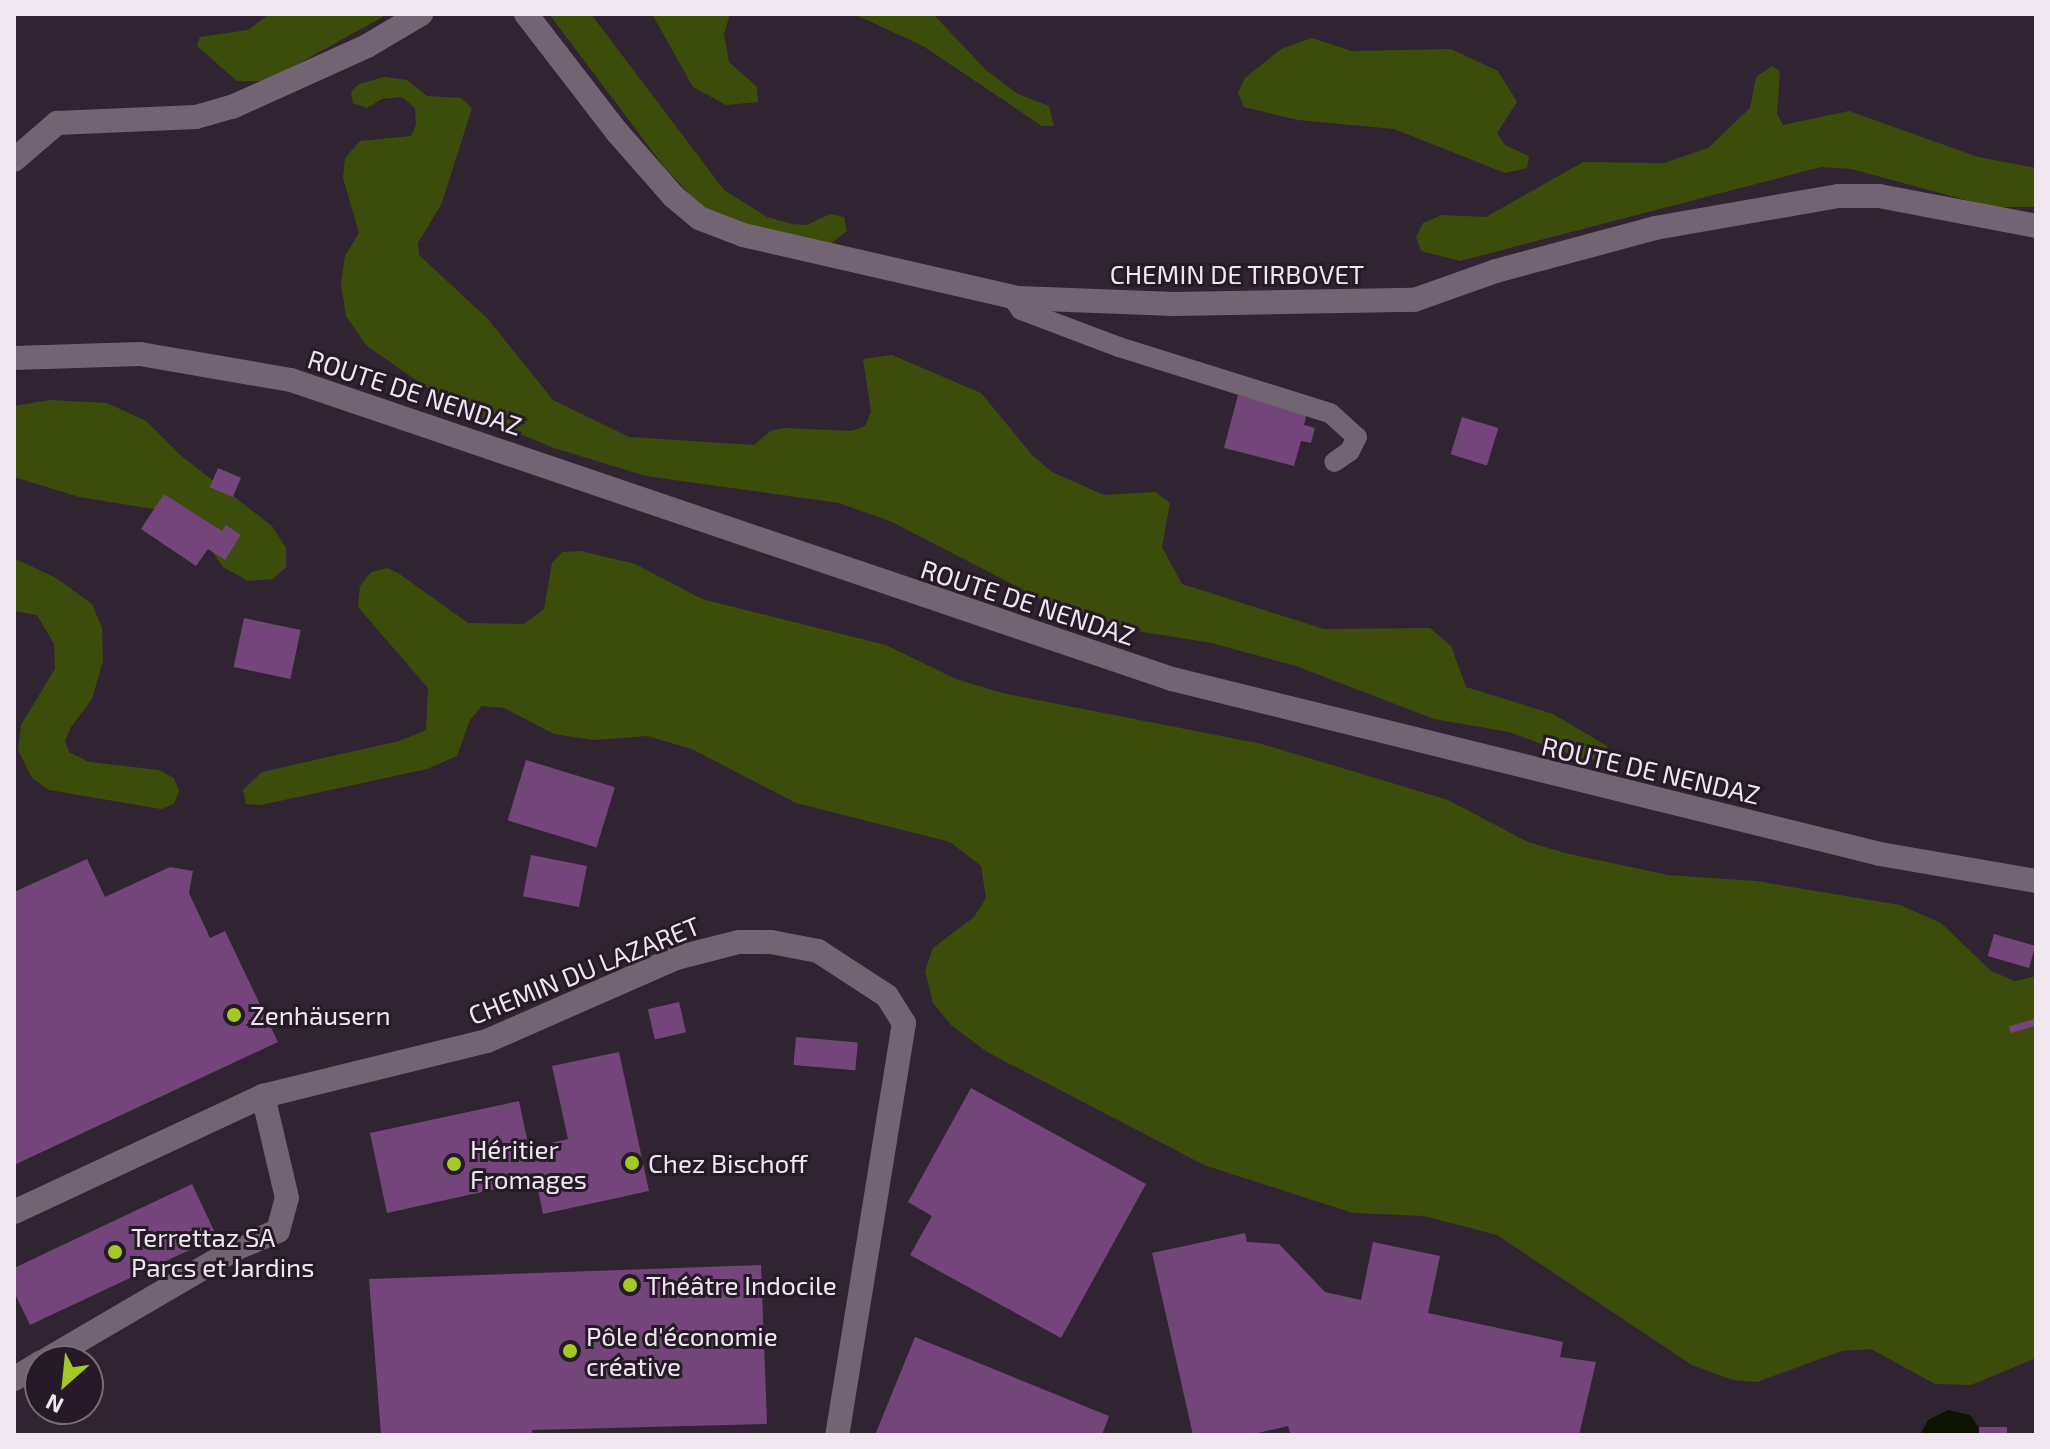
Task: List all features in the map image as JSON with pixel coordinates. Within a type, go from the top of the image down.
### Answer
[{"type":"street","points":[[14,160],[57,123],[196,117],[232,107],[367,46],[421,14]]},
{"type":"street","name":"CHEMIN DE TIRBOVET","points":[[526,14],[617,132],[673,196],[699,218],[743,235],[1011,296],[1174,304],[1414,300],[1496,271],[1655,228],[1838,196],[1879,196],[2036,226]]},
{"type":"street","name":"ROUTE DE NENDAZ","points":[[14,358],[140,354],[291,380],[1172,679],[1880,854],[2036,881]]},
{"type":"street","name":"CHEMIN DU LAZARET","points":[[14,1212],[263,1096],[487,1041],[710,948],[771,942],[818,951],[855,971],[887,996],[904,1023],[837,1435]]},
{"type":"street","points":[[71,1345],[237,1248],[278,1231],[287,1198],[263,1096]]},
{"type":"lane","points":[[1011,296],[1021,310],[1119,347],[1330,413],[1357,437],[1350,451],[1334,462]]},
{"type":"green space","points":[[269,14],[388,14],[267,81],[237,81],[197,46],[200,37],[248,30]]},
{"type":"green space","points":[[549,14],[591,14],[724,190],[767,217],[792,224],[807,225],[830,214],[844,217],[847,231],[830,244],[726,221],[697,202],[665,168]]},
{"type":"green space","points":[[652,14],[730,14],[724,34],[729,62],[757,87],[758,102],[726,105],[693,87]]},
{"type":"green space","points":[[854,14],[933,14],[986,70],[1018,94],[1049,106],[1054,126],[1042,126],[923,46]]},
{"type":"green space","points":[[1312,38],[1352,51],[1451,49],[1498,71],[1517,102],[1497,133],[1505,145],[1529,156],[1527,168],[1505,173],[1394,129],[1298,120],[1244,107],[1238,93],[1245,78],[1281,49]]},
{"type":"green space","points":[[1772,66],[1780,71],[1777,114],[1783,125],[1849,111],[1978,157],[2036,168],[2036,207],[1992,207],[1851,169],[1821,167],[1460,261],[1421,251],[1416,237],[1423,223],[1442,215],[1486,217],[1583,162],[1664,163],[1708,148],[1750,108],[1756,77]]},
{"type":"green space","points":[[384,77],[407,80],[427,96],[461,98],[472,108],[442,203],[418,243],[419,255],[487,318],[553,400],[629,437],[754,445],[770,431],[784,428],[851,431],[865,426],[871,412],[863,359],[892,355],[981,393],[1033,456],[1052,472],[1104,495],[1155,492],[1170,503],[1162,547],[1182,584],[1324,629],[1430,628],[1451,646],[1466,687],[1553,714],[1607,746],[1608,753],[1600,760],[1583,759],[1509,732],[1434,719],[1296,666],[1212,643],[1137,631],[1047,602],[892,522],[839,503],[646,476],[554,448],[486,420],[423,385],[367,346],[346,316],[341,284],[345,256],[359,233],[343,178],[345,158],[360,141],[411,136],[416,125],[415,108],[402,97],[382,99],[367,108],[353,103],[351,92],[359,84]]},
{"type":"green space","points":[[50,400],[107,403],[146,421],[180,455],[272,526],[286,548],[286,567],[273,579],[248,581],[223,567],[202,537],[166,511],[79,497],[14,477],[14,406]]},
{"type":"green space","points":[[581,551],[635,564],[702,599],[886,645],[956,679],[1002,693],[1262,744],[1448,800],[1528,842],[1565,853],[1668,875],[1756,881],[1900,905],[1941,923],[1991,971],[2015,981],[2036,976],[2036,1358],[1971,1385],[1935,1384],[1871,1349],[1842,1351],[1757,1382],[1733,1380],[1692,1365],[1497,1235],[1424,1216],[1353,1213],[1204,1165],[987,1052],[951,1025],[933,1003],[925,971],[933,948],[974,917],[986,898],[981,866],[950,842],[796,803],[692,749],[647,736],[594,740],[554,734],[504,708],[482,706],[470,720],[457,756],[427,769],[261,805],[246,804],[243,790],[262,772],[399,741],[426,730],[428,688],[358,607],[360,586],[371,572],[387,568],[398,573],[468,623],[524,624],[544,609],[552,563],[562,552]]},
{"type":"green space","points":[[14,558],[56,578],[92,604],[102,628],[103,661],[92,699],[71,727],[65,741],[69,752],[89,762],[159,770],[174,778],[179,791],[174,804],[161,809],[49,790],[32,778],[18,750],[21,725],[55,669],[54,644],[37,615],[14,611]]},
{"type":"shaded area","points":[[1948,1410],[1970,1415],[1984,1435],[1920,1435],[1928,1420]]},
{"type":"building","points":[[1238,395],[1307,413],[1304,425],[1315,428],[1311,443],[1301,441],[1294,466],[1224,448]]},
{"type":"building","points":[[1462,417],[1498,428],[1487,465],[1451,454]]},
{"type":"building","points":[[218,468],[241,478],[233,497],[210,487]]},
{"type":"building","points":[[164,494],[222,531],[226,525],[241,535],[225,560],[208,549],[196,566],[141,529]]},
{"type":"building","points":[[244,618],[301,630],[290,679],[234,667]]},
{"type":"building","points":[[526,760],[615,787],[597,847],[508,820]]},
{"type":"building","points":[[531,855],[587,866],[579,907],[523,896]]},
{"type":"building","points":[[87,859],[105,897],[170,867],[193,871],[189,893],[210,938],[225,931],[278,1042],[14,1165],[14,892]]},
{"type":"building","points":[[1994,934],[2035,946],[2029,968],[1988,956]]},
{"type":"building","points":[[679,1002],[686,1032],[655,1039],[648,1009]]},
{"type":"building","points":[[2034,1019],[2036,1026],[2011,1033],[2009,1026]]},
{"type":"building","points":[[796,1037],[858,1042],[855,1070],[794,1065]]},
{"type":"building","points":[[619,1052],[649,1191],[543,1214],[536,1180],[387,1213],[370,1133],[519,1101],[529,1148],[568,1139],[552,1066]]},
{"type":"building","points":[[971,1088],[1146,1184],[1061,1338],[910,1255],[932,1216],[908,1202]]},
{"type":"building","name":"Terrettaz SA Parcs et Jardins","points":[[192,1184],[217,1237],[30,1325],[14,1292],[14,1268]]},
{"type":"building","points":[[1245,1233],[1247,1242],[1279,1244],[1325,1292],[1361,1300],[1373,1242],[1440,1256],[1428,1313],[1563,1342],[1560,1357],[1596,1362],[1579,1435],[1291,1435],[1288,1426],[1249,1435],[1193,1435],[1152,1253]]},
{"type":"building","name":"Pôle d'économie créative","points":[[761,1265],[767,1424],[532,1430],[533,1435],[381,1435],[369,1279]]},
{"type":"building","points":[[915,1337],[1109,1416],[1102,1435],[875,1435]]},
{"type":"building","points":[[1979,1427],[2007,1427],[2007,1435],[1979,1435]]},
{"type":"place","name":"Zenhäusern","points":[[234,1015]]},
{"type":"place","name":"Chez Bischoff","points":[[632,1163]]},
{"type":"place","name":"Héritier Fromages","points":[[454,1164]]},
{"type":"place","name":"Terrettaz SA Parcs et Jardins","points":[[115,1252]]},
{"type":"place","name":"Théâtre Indocile","points":[[630,1285]]},
{"type":"place","name":"Pôle d'économie créative","points":[[570,1351]]}]
